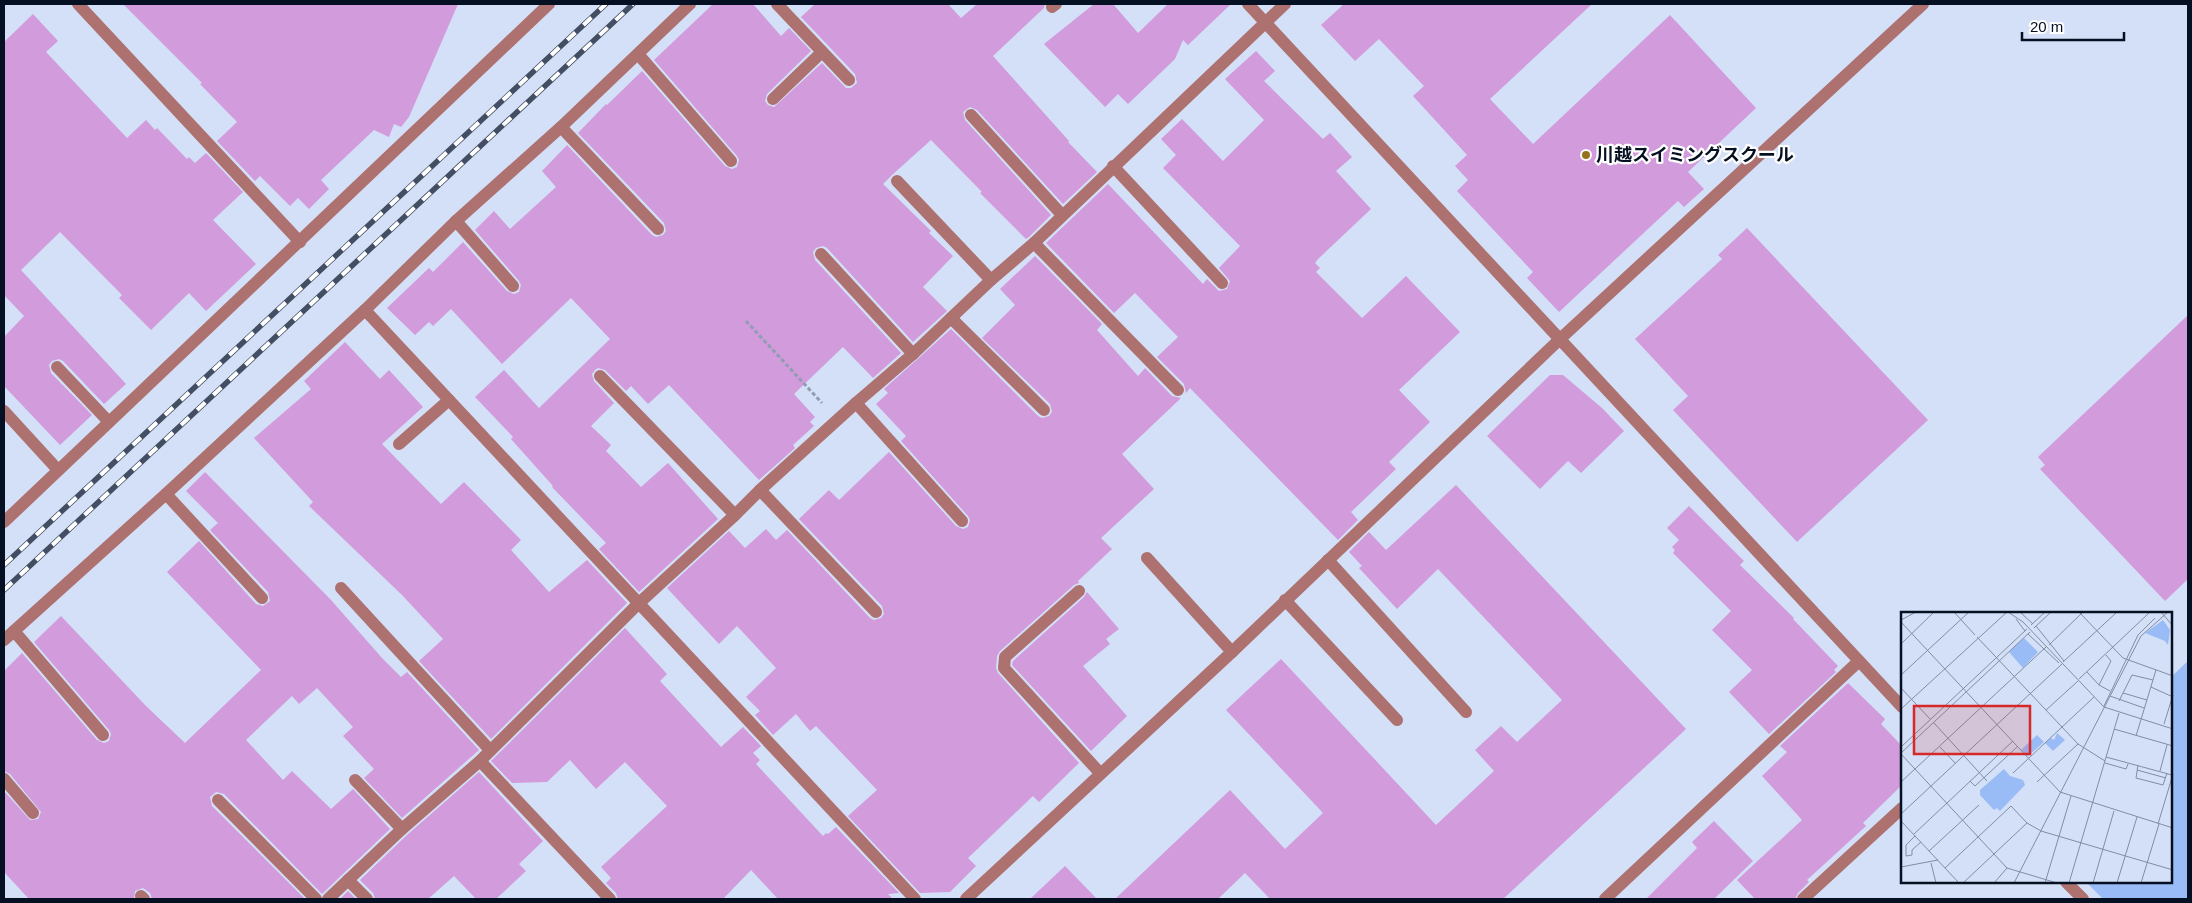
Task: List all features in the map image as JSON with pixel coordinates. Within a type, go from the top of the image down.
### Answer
[{"type":"street","points":[[78,4],[300,242]]},
{"type":"street","points":[[4,522],[550,4]]},
{"type":"street","points":[[4,640],[166,494],[365,310],[456,221],[561,127],[690,4]]},
{"type":"street","points":[[777,4],[849,80]]},
{"type":"street","points":[[1248,4],[1901,706]]},
{"type":"street","points":[[328,899],[402,829],[480,761],[638,604],[760,490],[1034,243],[1113,166],[1286,4]]},
{"type":"street","points":[[966,899],[1232,652],[1560,340],[1924,4]]},
{"type":"street","points":[[773,99],[822,52]]},
{"type":"street","points":[[638,54],[731,161]]},
{"type":"street","points":[[971,114],[1062,215]]},
{"type":"street","points":[[561,127],[658,229]]},
{"type":"street","points":[[1113,166],[1222,283]]},
{"type":"street","points":[[897,181],[991,280]]},
{"type":"street","points":[[456,221],[513,286]]},
{"type":"street","points":[[1034,243],[1178,390]]},
{"type":"street","points":[[821,254],[913,354]]},
{"type":"street","points":[[365,310],[915,899]]},
{"type":"street","points":[[951,318],[1044,410]]},
{"type":"street","points":[[57,367],[110,422]]},
{"type":"street","points":[[600,376],[735,515]]},
{"type":"street","points":[[398,444],[449,400]]},
{"type":"street","points":[[856,403],[962,520]]},
{"type":"street","points":[[4,411],[58,470]]},
{"type":"street","points":[[760,490],[876,612]]},
{"type":"street","points":[[166,494],[262,598]]},
{"type":"street","points":[[1147,558],[1232,652]]},
{"type":"street","points":[[1328,560],[1466,712]]},
{"type":"street","points":[[341,588],[490,750]]},
{"type":"street","points":[[1079,591],[1005,657],[1004,668],[1100,773]]},
{"type":"street","points":[[1285,600],[1397,720]]},
{"type":"street","points":[[14,631],[103,735]]},
{"type":"street","points":[[1605,899],[1859,661]]},
{"type":"street","points":[[480,761],[610,899]]},
{"type":"street","points":[[4,779],[33,813]]},
{"type":"street","points":[[355,780],[402,829]]},
{"type":"street","points":[[218,800],[316,899]]},
{"type":"street","points":[[1803,899],[1901,809]]},
{"type":"street","points":[[348,880],[367,899]]},
{"type":"street","points":[[2067,883],[2083,899]]},
{"type":"path","points":[[746,321],[838,419]]},
{"type":"shaded area","points":[[2188,661],[2188,899],[2103,899],[2087,883],[2172,883],[2172,676]]},
{"type":"building","points":[[123,4],[458,4],[409,117],[401,127],[394,124],[389,137],[374,130],[321,180],[329,189],[309,209],[298,198],[290,206],[260,176],[255,181],[217,141],[237,122],[200,84],[202,83]]},
{"type":"building","points":[[713,4],[753,4],[781,36],[789,28],[811,51],[767,94],[765,101],[768,105],[774,107],[822,63],[846,88],[851,88],[857,83],[855,74],[801,17],[815,4],[948,4],[961,18],[977,4],[1045,4],[1044,8],[993,56],[1068,142],[1097,172],[1063,204],[977,110],[970,107],[963,112],[965,120],[1051,215],[1029,237],[1026,239],[931,140],[892,175],[883,184],[931,231],[929,233],[953,256],[923,287],[947,311],[913,342],[827,248],[823,246],[816,248],[813,252],[815,260],[901,353],[873,378],[843,347],[794,394],[815,417],[810,422],[814,426],[793,445],[795,448],[759,480],[669,385],[648,404],[631,386],[626,391],[605,370],[598,368],[595,370],[592,374],[594,381],[614,403],[591,426],[611,445],[606,451],[641,487],[668,463],[718,519],[639,592],[599,549],[606,543],[552,487],[511,439],[513,437],[475,397],[504,370],[539,408],[610,339],[571,298],[502,364],[451,309],[433,326],[429,322],[415,335],[387,308],[429,268],[433,272],[463,242],[507,291],[514,294],[519,292],[521,285],[519,281],[475,230],[494,211],[510,229],[556,187],[542,171],[567,145],[652,235],[656,237],[663,235],[666,231],[664,223],[578,133],[642,71],[725,166],[732,169],[737,167],[739,160],[737,156],[654,60]]},
{"type":"building","points":[[1094,4],[1113,4],[1138,33],[1168,4],[1231,4],[1188,45],[1183,40],[1175,59],[1128,104],[1118,94],[1105,107],[1044,44]]},
{"type":"building","name":"川越スイミングスクール","points":[[1344,4],[1592,4],[1490,99],[1533,144],[1670,15],[1756,108],[1688,172],[1704,189],[1684,207],[1678,201],[1559,312],[1527,278],[1533,272],[1457,191],[1468,180],[1455,166],[1467,155],[1413,96],[1424,86],[1379,39],[1355,61],[1321,25]]},
{"type":"building","points":[[33,14],[58,41],[46,52],[127,138],[146,120],[155,130],[157,128],[187,159],[189,157],[195,163],[206,153],[243,192],[213,220],[256,264],[206,311],[189,293],[151,330],[119,298],[122,295],[60,232],[21,270],[126,384],[104,404],[63,361],[59,359],[52,361],[49,365],[51,373],[92,415],[60,445],[4,386],[4,337],[24,316],[4,295],[4,42]]},
{"type":"building","points":[[1256,51],[1275,71],[1264,81],[1323,139],[1330,133],[1352,157],[1336,171],[1371,209],[1318,259],[1315,263],[1320,268],[1316,272],[1362,318],[1406,276],[1460,332],[1399,390],[1430,422],[1389,462],[1396,469],[1351,512],[1358,520],[1338,540],[1190,388],[1186,393],[1184,384],[1157,357],[1178,337],[1135,293],[1114,313],[1046,243],[1108,184],[1203,284],[1207,279],[1219,291],[1227,289],[1230,281],[1219,268],[1240,246],[1163,168],[1176,155],[1161,139],[1182,119],[1223,161],[1264,120],[1225,79]]},
{"type":"building","points":[[1747,228],[1928,420],[1797,542],[1673,410],[1688,396],[1635,339],[1722,259],[1718,255]]},
{"type":"building","points":[[1035,256],[1102,324],[1097,330],[1138,376],[1145,368],[1172,396],[1181,398],[1122,454],[1154,489],[1101,538],[1112,549],[1078,581],[1079,583],[1074,585],[1000,651],[997,656],[996,668],[998,673],[1079,763],[1039,802],[1033,796],[968,858],[976,866],[950,892],[920,893],[848,816],[877,790],[816,726],[810,731],[796,714],[773,735],[755,715],[760,711],[746,697],[776,668],[737,626],[719,644],[667,588],[729,531],[745,548],[766,529],[776,540],[787,530],[870,618],[874,620],[881,618],[884,614],[882,606],[799,519],[829,490],[839,500],[889,452],[956,526],[963,529],[968,527],[970,520],[968,516],[901,441],[906,436],[876,404],[888,393],[884,389],[951,329],[1038,416],[1042,418],[1049,416],[1052,412],[1050,404],[982,338],[1015,305],[1000,289]]},
{"type":"building","points":[[2188,315],[2188,579],[2165,601],[2040,469],[2045,465],[2038,457]]},
{"type":"building","points":[[345,342],[380,379],[389,370],[423,407],[382,444],[441,504],[464,482],[521,540],[511,550],[549,592],[587,560],[627,603],[491,739],[419,661],[443,639],[402,595],[309,506],[313,502],[254,438],[311,389],[304,381]]},
{"type":"building","points":[[1550,375],[1563,375],[1602,408],[1624,431],[1581,473],[1568,461],[1540,489],[1487,436]]},
{"type":"building","points":[[205,472],[331,600],[382,658],[401,677],[407,672],[479,750],[402,818],[364,778],[374,769],[343,736],[353,727],[317,688],[299,704],[292,696],[246,740],[283,780],[292,771],[331,809],[353,789],[390,829],[322,894],[224,794],[216,792],[210,797],[212,806],[305,899],[152,899],[150,893],[143,888],[135,891],[134,899],[29,899],[4,872],[4,791],[30,820],[38,819],[41,812],[10,774],[4,771],[4,671],[22,653],[97,740],[104,743],[109,741],[111,734],[109,730],[34,642],[61,616],[146,706],[185,743],[261,670],[167,572],[199,541],[256,604],[263,606],[270,601],[268,592],[210,530],[218,523],[186,491]]},
{"type":"building","points":[[1456,485],[1686,729],[1503,899],[1270,899],[1245,873],[1218,899],[1115,899],[1230,790],[1285,849],[1323,813],[1226,710],[1281,659],[1436,825],[1494,771],[1475,750],[1501,726],[1517,742],[1562,700],[1438,569],[1397,609],[1359,568],[1362,566],[1349,552],[1369,532],[1386,550]]},
{"type":"building","points":[[1689,506],[1744,561],[1740,565],[1794,618],[1838,666],[1834,670],[1836,672],[1769,734],[1729,692],[1752,670],[1712,630],[1731,611],[1673,553],[1675,550],[1672,547],[1679,540],[1667,528]]},
{"type":"building","points":[[1087,592],[1119,629],[1106,639],[1110,644],[1083,666],[1127,716],[1091,751],[1012,665],[1013,661],[1084,597]]},
{"type":"building","points":[[625,628],[667,674],[660,681],[721,747],[743,727],[761,746],[753,753],[760,760],[756,764],[823,836],[836,827],[899,893],[888,894],[893,899],[778,899],[751,870],[723,899],[618,899],[616,893],[606,883],[611,878],[601,867],[667,806],[625,762],[596,789],[570,760],[547,782],[512,783],[491,761]]},
{"type":"building","points":[[1848,683],[1885,719],[1881,724],[1901,745],[1901,786],[1863,823],[1866,826],[1807,880],[1809,882],[1795,899],[1755,899],[1737,880],[1802,820],[1762,776],[1787,752],[1780,746]]},
{"type":"building","points":[[479,772],[543,841],[519,864],[526,871],[496,899],[476,899],[454,876],[428,899],[375,899],[373,893],[360,880],[407,835]]},
{"type":"building","points":[[1714,821],[1753,861],[1714,899],[1646,899],[1697,848],[1692,842]]},
{"type":"building","points":[[1065,866],[1097,899],[1030,899]]},
{"type":"building","points":[[348,891],[356,899],[340,899]]},
{"type":"railway","points":[[4,565],[606,4]]},
{"type":"railway","points":[[4,590],[633,4]]},
{"type":"place","name":"川越スイミングスクール","points":[[1586,155]]}]
